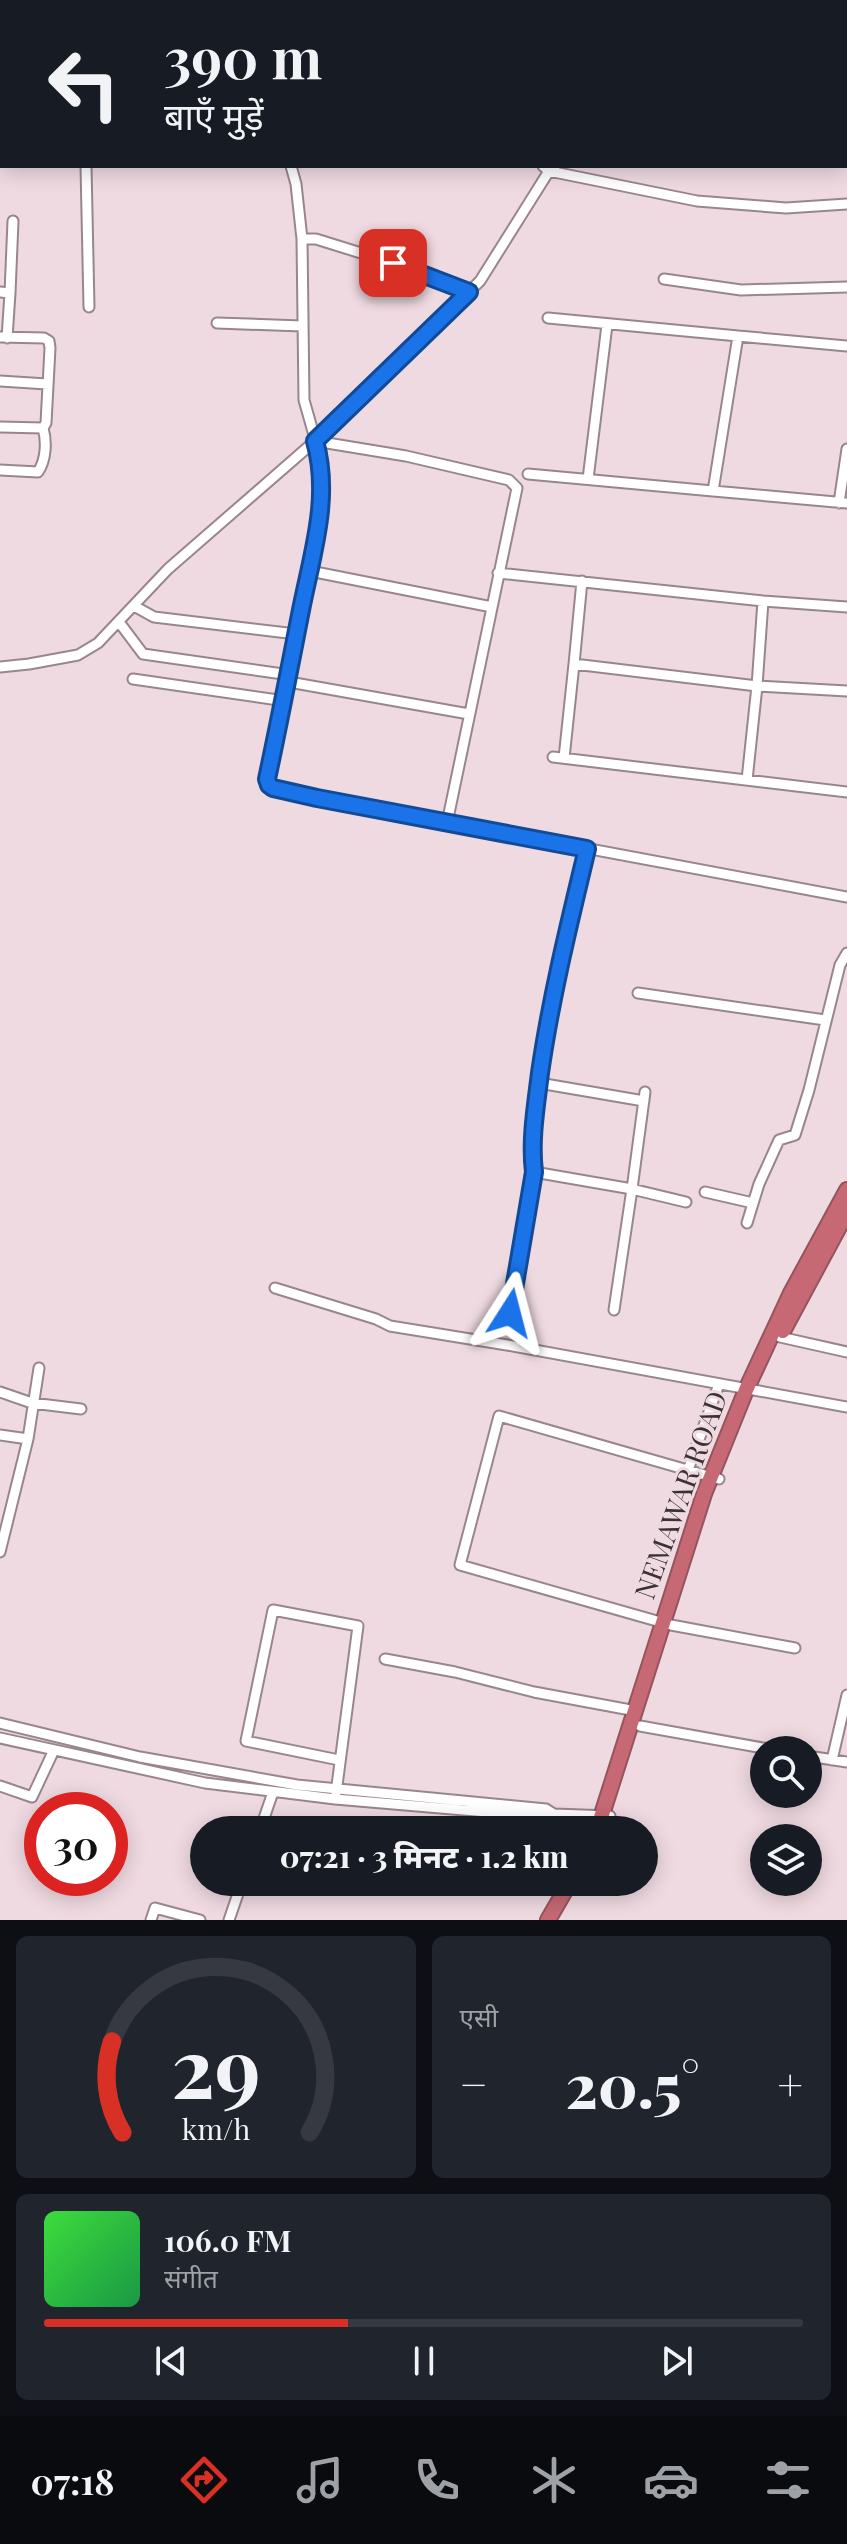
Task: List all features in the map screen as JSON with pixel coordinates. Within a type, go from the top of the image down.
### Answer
[{"type":"highway","name":"NEMAWAR ROAD","points":[[751,1391],[780,1337],[847,1190]]},
{"type":"highway","name":"NEMAWAR ROAD","points":[[606,1816],[636,1711],[715,1478],[791,1293],[826,1237],[846,1214]]},
{"type":"highway","name":"NEMAWAR ROAD","points":[[607,1816],[640,1726],[667,1624]]},
{"type":"highway","points":[[548,1920],[562,1896]]},
{"type":"highway","points":[[558,1920],[571,1896]]},
{"type":"street","points":[[0,140],[0,154]]},
{"type":"street","points":[[86,168],[89,307]]},
{"type":"street","points":[[292,168],[302,239],[304,400],[323,481],[320,517],[267,779],[269,785],[317,798],[847,897]]},
{"type":"street","points":[[0,667],[78,655],[98,643],[168,569],[315,441],[469,292],[489,268],[549,168],[697,201],[786,208],[847,204]]},
{"type":"street","points":[[0,470],[38,472],[42,466],[46,439],[43,428],[46,423],[49,341],[44,338],[4,337],[6,250],[13,221]]},
{"type":"street","points":[[302,239],[316,239],[393,263],[469,292]]},
{"type":"street","points":[[664,279],[741,290],[847,287]]},
{"type":"street","points":[[548,318],[847,346]]},
{"type":"street","points":[[217,323],[302,326]]},
{"type":"street","points":[[588,479],[607,325]]},
{"type":"street","points":[[713,491],[738,336]]},
{"type":"street","points":[[0,381],[47,384]]},
{"type":"street","points":[[0,427],[43,428]]},
{"type":"street","points":[[315,441],[406,456],[509,480],[517,488],[447,823]]},
{"type":"street","points":[[528,474],[843,503],[847,449]]},
{"type":"street","points":[[310,571],[492,607]]},
{"type":"street","points":[[498,573],[847,607]]},
{"type":"street","points":[[564,758],[582,581]]},
{"type":"street","points":[[747,780],[763,601]]},
{"type":"street","points":[[134,606],[154,617],[296,634]]},
{"type":"street","points":[[119,622],[143,654],[289,678],[469,714]]},
{"type":"street","points":[[574,664],[757,686],[847,691]]},
{"type":"street","points":[[133,679],[285,701]]},
{"type":"street","points":[[553,757],[847,792]]},
{"type":"street","points":[[510,1313],[534,1172],[531,1154],[550,1004],[587,849]]},
{"type":"street","points":[[747,1223],[779,1140],[795,1135],[840,965],[847,953]]},
{"type":"street","points":[[638,993],[825,1020]]},
{"type":"street","points":[[539,1083],[644,1096],[614,1310]]},
{"type":"street","points":[[534,1172],[686,1202]]},
{"type":"street","points":[[705,1192],[753,1203]]},
{"type":"street","points":[[275,1288],[390,1326],[847,1407]]},
{"type":"street","points":[[780,1337],[847,1352]]},
{"type":"street","points":[[0,1552],[28,1439],[39,1368]]},
{"type":"street","points":[[688,1470],[719,1384]]},
{"type":"street","points":[[0,1392],[32,1403],[81,1409]]},
{"type":"street","points":[[715,1478],[499,1416],[460,1565],[667,1624],[795,1648]]},
{"type":"street","points":[[0,1435],[28,1439]]},
{"type":"street","points":[[336,1794],[358,1626],[273,1610],[246,1741],[339,1760]]},
{"type":"street","points":[[385,1659],[636,1711]]},
{"type":"street","points":[[832,1760],[847,1695]]},
{"type":"street","points":[[0,1723],[140,1757],[336,1794]]},
{"type":"street","points":[[640,1726],[750,1746]]},
{"type":"street","points":[[0,1738],[205,1783],[273,1792],[546,1809],[565,1816]]},
{"type":"street","points":[[0,1786],[32,1797],[54,1750]]},
{"type":"street","points":[[822,1758],[847,1762]]},
{"type":"street","points":[[265,1816],[273,1792]]},
{"type":"street","points":[[229,1920],[237,1896]]},
{"type":"street","points":[[151,1920],[155,1908],[200,1920]]},
{"type":"route","points":[[393,263],[469,292],[315,441],[323,481],[320,517],[267,779],[273,788],[317,798],[587,849],[550,1004],[533,1132],[531,1154],[534,1172],[510,1313]]}]
